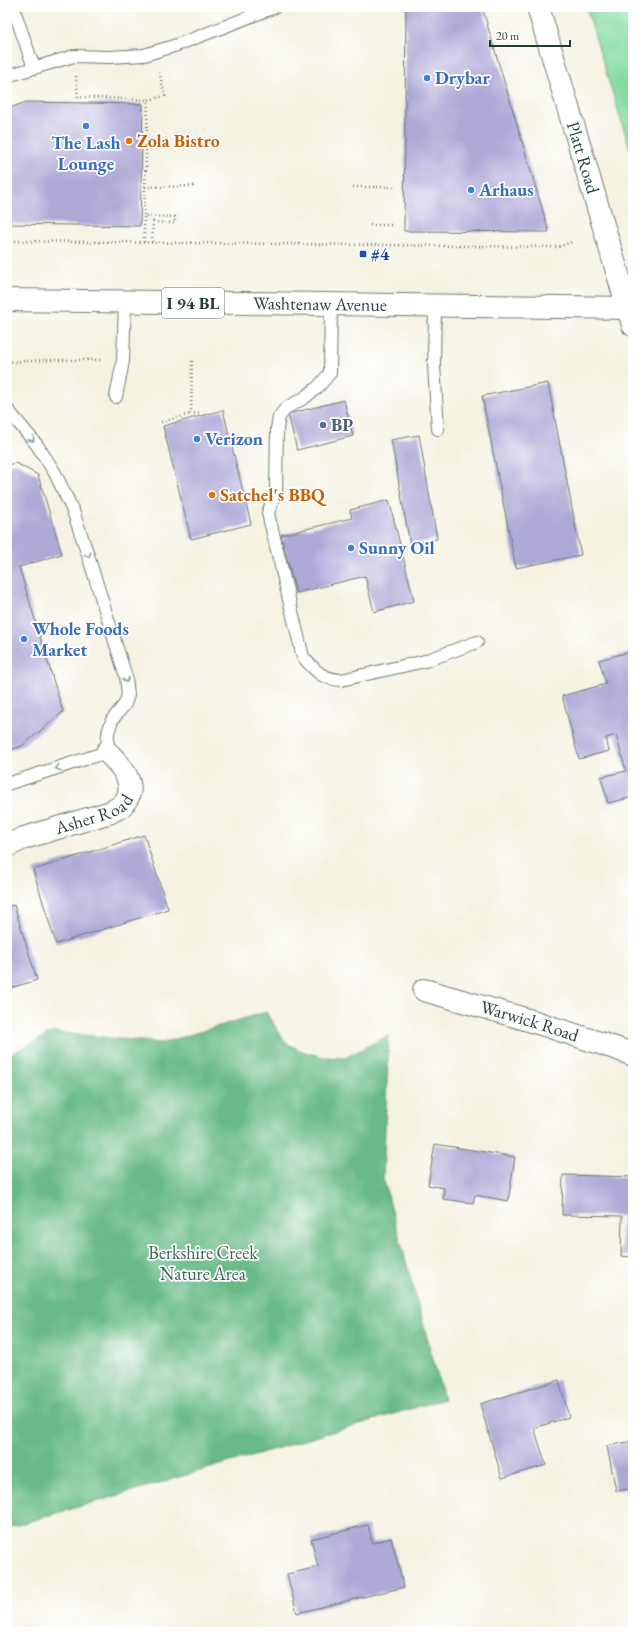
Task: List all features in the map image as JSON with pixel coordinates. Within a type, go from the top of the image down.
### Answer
[{"type":"street","name":"Platt Road","points":[[538,7],[631,314]]},
{"type":"street","name":"Washtenaw Avenue","points":[[7,300],[435,306],[631,314]]},
{"type":"street","name":"Asher Road","points":[[7,846],[24,838],[111,812],[124,804],[130,793],[127,776],[118,762],[107,752]]},
{"type":"street","name":"Warwick Road","points":[[424,990],[532,1021],[618,1048],[633,1055]]},
{"type":"lane","points":[[13,7],[34,68]]},
{"type":"lane","points":[[7,76],[74,56],[109,57],[144,55],[177,45],[275,7]]},
{"type":"lane","points":[[116,397],[123,361],[125,302]]},
{"type":"lane","points":[[331,305],[330,374],[318,387],[304,398],[286,408],[279,418],[277,429],[276,491],[268,513],[303,657],[315,670],[327,679],[341,680],[425,661],[477,642]]},
{"type":"lane","points":[[435,306],[434,365],[438,429]]},
{"type":"lane","points":[[7,409],[37,445],[55,473],[67,499],[87,552],[126,677],[128,696],[125,704],[112,720],[108,733],[107,752],[7,784]]},
{"type":"path","points":[[74,56],[78,97],[148,100],[165,96],[159,69]]},
{"type":"path","points":[[144,242],[148,100]]},
{"type":"path","points":[[145,187],[197,186]]},
{"type":"path","points":[[352,187],[395,187]]},
{"type":"path","points":[[144,216],[174,217],[175,223],[153,222],[152,242]]},
{"type":"path","points":[[370,225],[394,225]]},
{"type":"path","points":[[7,241],[558,247],[572,242]]},
{"type":"path","points":[[7,362],[106,360]]},
{"type":"path","points":[[192,361],[193,418]]},
{"type":"path","points":[[161,422],[201,412]]},
{"type":"green space","points":[[586,7],[633,7],[633,159]]},
{"type":"green space","name":"Berkshire Creek Nature Area","points":[[266,1012],[286,1043],[302,1051],[323,1057],[345,1058],[389,1035],[383,1178],[444,1399],[7,1528],[7,1056],[53,1032],[162,1043]]},
{"type":"building","points":[[406,7],[482,7],[549,232],[404,231]]},
{"type":"building","points":[[26,102],[143,104],[140,226],[7,224],[7,109]]},
{"type":"building","points":[[548,383],[581,555],[516,568],[482,396]]},
{"type":"building","points":[[344,400],[353,436],[297,450],[288,414]]},
{"type":"building","points":[[223,410],[251,524],[191,539],[163,426]]},
{"type":"building","points":[[419,435],[437,539],[410,544],[391,440]]},
{"type":"building","name":"Whole Foods Market","points":[[16,463],[38,475],[62,554],[19,567],[63,712],[22,746],[7,751],[7,465]]},
{"type":"building","points":[[389,500],[414,601],[374,612],[365,576],[296,593],[281,535],[352,518],[350,510]]},
{"type":"building","points":[[633,651],[633,797],[608,803],[601,777],[626,771],[616,735],[606,738],[609,751],[579,759],[562,696],[606,684],[599,660]]},
{"type":"building","points":[[144,835],[168,909],[56,944],[33,870]]},
{"type":"building","points":[[14,905],[37,980],[7,989],[7,907]]},
{"type":"building","points":[[435,1144],[515,1157],[508,1201],[475,1195],[473,1203],[443,1199],[444,1188],[428,1185]]},
{"type":"building","points":[[563,1175],[633,1177],[633,1257],[621,1256],[622,1216],[562,1215]]},
{"type":"building","points":[[559,1380],[569,1417],[534,1428],[546,1465],[502,1478],[480,1404]]},
{"type":"building","points":[[633,1441],[633,1488],[616,1491],[607,1446]]},
{"type":"building","points":[[368,1525],[372,1543],[391,1538],[404,1587],[297,1613],[287,1574],[318,1567],[311,1539]]},
{"type":"place","name":"Drybar","points":[[427,78]]},
{"type":"place","name":"The Lash Lounge","points":[[86,126]]},
{"type":"place","name":"Zola Bistro","points":[[129,141]]},
{"type":"place","name":"Arhaus","points":[[471,190]]},
{"type":"place","name":"#4","points":[[363,254]]},
{"type":"place","name":"BP","points":[[323,425]]},
{"type":"place","name":"Verizon","points":[[197,439]]},
{"type":"place","name":"Satchel's BBQ","points":[[212,495]]},
{"type":"place","name":"Sunny Oil","points":[[351,548]]},
{"type":"place","name":"Whole Foods Market","points":[[24,639]]}]
